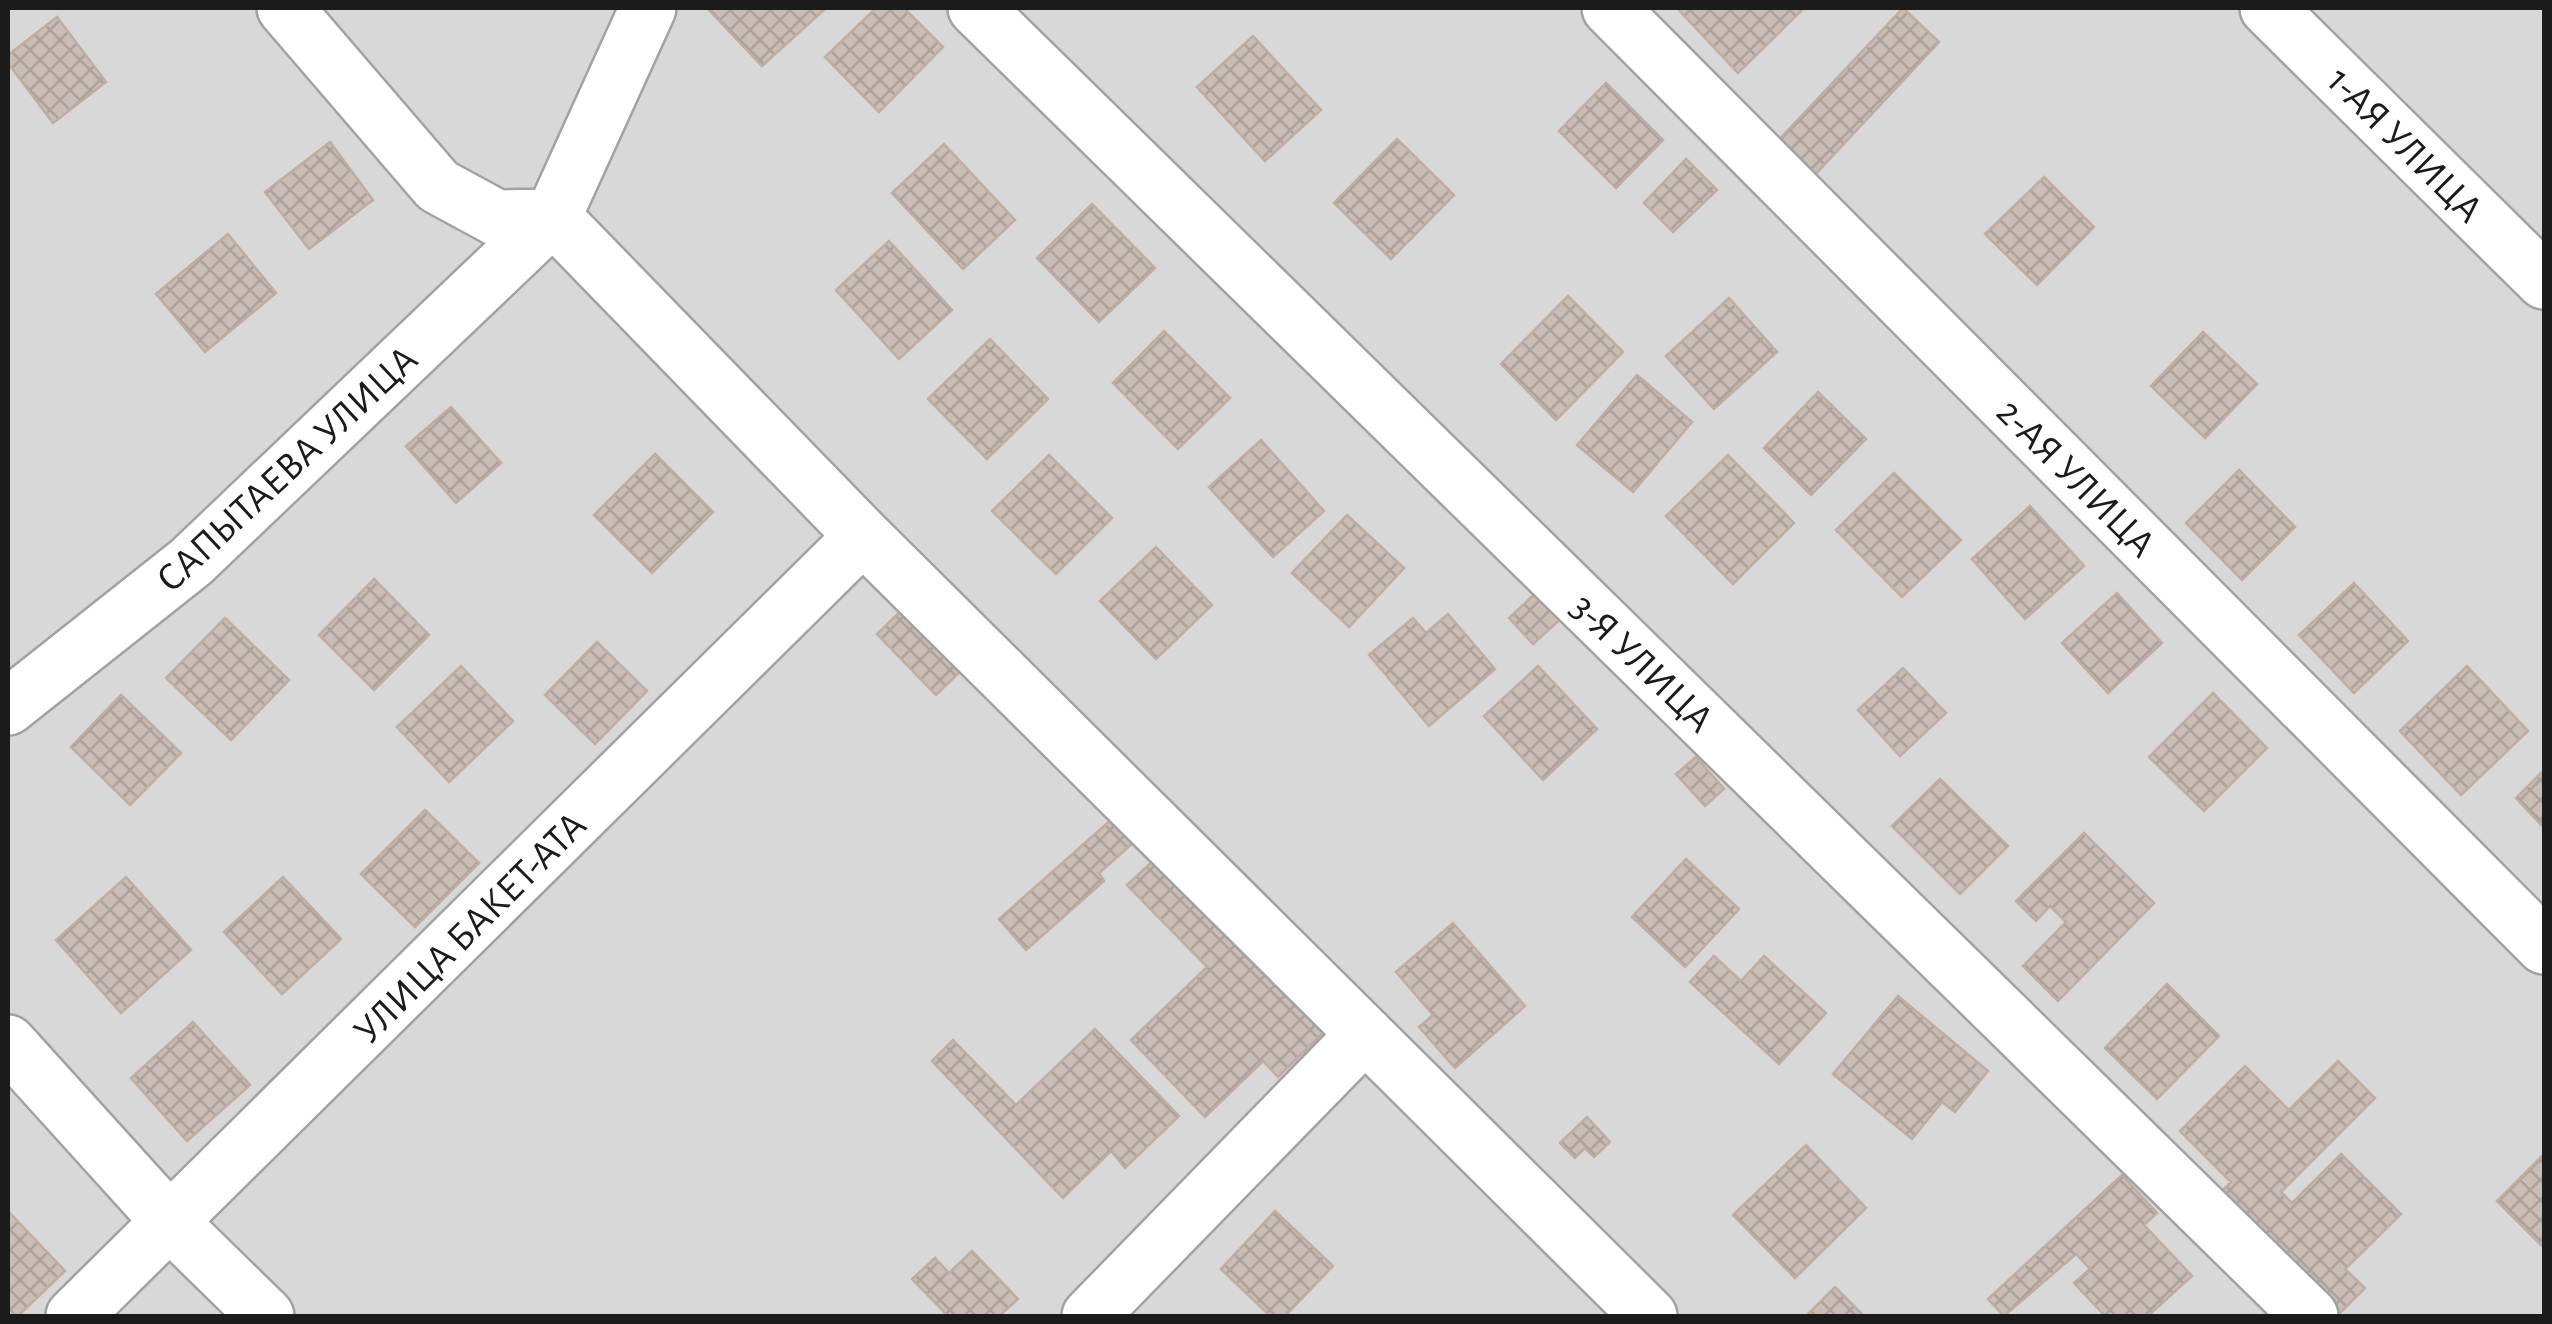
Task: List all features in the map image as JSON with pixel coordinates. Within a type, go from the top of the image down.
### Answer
[{"type":"street","points":[[285,8],[438,186],[497,218],[554,217],[863,536],[1649,1316]]},
{"type":"street","points":[[554,217],[648,8]]},
{"type":"street","name":"3-Я УЛИЦА","points":[[976,8],[2310,1316]]},
{"type":"street","name":"2-АЯ УЛИЦА","points":[[1610,8],[2544,946]]},
{"type":"street","name":"1-АЯ УЛИЦА","points":[[2268,8],[2544,281]]},
{"type":"street","name":"САПЫТАЕВА УЛИЦА","points":[[8,707],[191,562],[554,217]]},
{"type":"street","name":"УЛИЦА БАКЕТ-АТА","points":[[74,1316],[863,536]]},
{"type":"street","points":[[1105,1311],[1365,1034]]},
{"type":"street","points":[[8,1044],[170,1222],[266,1316]]},
{"type":"shaded area","points":[[8,8],[2544,8],[2544,1316],[8,1316]]},
{"type":"building","points":[[707,8],[826,8],[762,66]]},
{"type":"building","points":[[876,8],[904,8],[943,47],[879,112],[825,57]]},
{"type":"building","points":[[1677,8],[1804,8],[1738,73]]},
{"type":"building","points":[[1903,8],[1939,42],[1811,179],[1774,145]]},
{"type":"building","points":[[57,17],[106,82],[53,123],[8,63],[8,55]]},
{"type":"building","points":[[1253,36],[1321,110],[1265,161],[1197,87]]},
{"type":"building","points":[[1606,83],[1663,140],[1616,188],[1559,131]]},
{"type":"building","points":[[1397,139],[1454,195],[1391,259],[1334,203]]},
{"type":"building","points":[[330,142],[373,200],[309,249],[265,192]]},
{"type":"building","points":[[944,144],[1015,220],[963,269],[892,193]]},
{"type":"building","points":[[1686,159],[1717,190],[1673,232],[1644,203]]},
{"type":"building","points":[[2044,177],[2094,227],[2037,285],[1985,234]]},
{"type":"building","points":[[1092,204],[1155,268],[1099,322],[1037,258]]},
{"type":"building","points":[[228,234],[276,293],[205,352],[156,294]]},
{"type":"building","points":[[889,241],[952,310],[899,359],[836,290]]},
{"type":"building","points":[[1568,296],[1623,352],[1556,420],[1501,364]]},
{"type":"building","points":[[1729,298],[1777,352],[1714,409],[1666,356]]},
{"type":"building","points":[[1164,331],[1230,398],[1178,449],[1113,383]]},
{"type":"building","points":[[2203,332],[2257,384],[2205,438],[2151,386]]},
{"type":"building","points":[[990,339],[1048,399],[987,459],[928,399]]},
{"type":"building","points":[[1637,375],[1692,422],[1633,492],[1577,445]]},
{"type":"building","points":[[1818,392],[1866,439],[1811,495],[1764,448]]},
{"type":"building","points":[[451,407],[501,463],[456,503],[406,446]]},
{"type":"building","points":[[1261,440],[1324,511],[1273,557],[1209,487]]},
{"type":"building","points":[[655,454],[713,512],[652,573],[594,515]]},
{"type":"building","points":[[1049,455],[1112,518],[1056,574],[992,511]]},
{"type":"building","points":[[1728,455],[1794,523],[1733,584],[1666,516]]},
{"type":"building","points":[[2239,470],[2295,527],[2242,580],[2186,523]]},
{"type":"building","points":[[1894,473],[1961,540],[1902,597],[1836,530]]},
{"type":"building","points":[[2030,506],[2084,566],[2025,619],[1972,559]]},
{"type":"building","points":[[1347,515],[1404,568],[1349,627],[1292,573]]},
{"type":"building","points":[[1156,547],[1212,605],[1156,659],[1100,601]]},
{"type":"building","points":[[374,579],[429,635],[374,690],[319,635]]},
{"type":"building","points":[[2354,583],[2408,641],[2354,693],[2299,635]]},
{"type":"building","points":[[1540,589],[1565,615],[1533,644],[1509,618]]},
{"type":"building","points":[[2117,593],[2162,643],[2108,693],[2062,643]]},
{"type":"building","points":[[908,604],[967,665],[936,695],[877,634]]},
{"type":"building","points":[[1448,614],[1495,669],[1429,726],[1369,655],[1413,618],[1426,633]]},
{"type":"building","points":[[225,618],[289,680],[231,740],[166,678]]},
{"type":"building","points":[[597,642],[647,691],[595,744],[545,695]]},
{"type":"building","points":[[461,666],[513,721],[449,782],[397,727]]},
{"type":"building","points":[[1538,666],[1597,729],[1543,780],[1484,716]]},
{"type":"building","points":[[2467,666],[2528,731],[2461,795],[2400,731]]},
{"type":"building","points":[[1903,668],[1946,713],[1900,756],[1858,710]]},
{"type":"building","points":[[2213,693],[2267,748],[2204,811],[2149,757]]},
{"type":"building","points":[[121,695],[181,753],[130,805],[71,747]]},
{"type":"building","points":[[1696,757],[1724,789],[1705,806],[1676,774]]},
{"type":"building","points":[[2544,770],[2544,828],[2516,798]]},
{"type":"building","points":[[1940,779],[2008,846],[1960,894],[1892,826]]},
{"type":"building","points":[[425,810],[479,863],[415,927],[361,874]]},
{"type":"building","points":[[1112,819],[1133,843],[1099,873],[1104,881],[1026,950],[999,919]]},
{"type":"building","points":[[2084,833],[2154,903],[2058,1001],[2023,966],[2066,922],[2050,906],[2036,921],[2016,901]]},
{"type":"building","points":[[1156,858],[1324,1032],[1278,1077],[1263,1061],[1205,1117],[1131,1040],[1207,967],[1127,885]]},
{"type":"building","points":[[1686,859],[1739,909],[1685,967],[1632,917]]},
{"type":"building","points":[[126,877],[191,950],[121,1013],[56,940]]},
{"type":"building","points":[[283,877],[341,939],[282,994],[224,932]]},
{"type":"building","points":[[1453,923],[1525,1006],[1455,1068],[1419,1027],[1433,1015],[1396,972]]},
{"type":"building","points":[[1714,956],[1741,981],[1764,956],[1826,1013],[1779,1064],[1690,982]]},
{"type":"building","points":[[2167,984],[2219,1036],[2157,1099],[2105,1048]]},
{"type":"building","points":[[1898,996],[1988,1071],[1955,1112],[1942,1102],[1912,1139],[1833,1074]]},
{"type":"building","points":[[193,1022],[250,1085],[187,1141],[131,1078]]},
{"type":"building","points":[[1095,1029],[1179,1116],[1125,1168],[1111,1151],[1063,1198],[932,1061],[953,1040],[1016,1105]]},
{"type":"building","points":[[2338,1061],[2375,1098],[2281,1192],[2292,1203],[2341,1154],[2401,1214],[2345,1269],[2365,1288],[2337,1316],[2327,1316],[2212,1201],[2231,1182],[2180,1131],[2245,1066],[2289,1110]]},
{"type":"building","points":[[1587,1117],[1610,1142],[1594,1157],[1585,1148],[1575,1158],[1560,1143]]},
{"type":"building","points":[[1806,1145],[1866,1208],[1795,1278],[1733,1215]]},
{"type":"building","points":[[2544,1154],[2544,1248],[2497,1201]]},
{"type":"building","points":[[2122,1175],[2157,1213],[2144,1225],[2192,1276],[2148,1316],[2105,1316],[2074,1283],[2090,1269],[2076,1254],[2004,1316],[1988,1299]]},
{"type":"building","points":[[8,1211],[65,1271],[18,1316],[8,1310]]},
{"type":"building","points":[[1275,1211],[1333,1266],[1285,1316],[1270,1316],[1221,1269]]},
{"type":"building","points":[[972,1251],[1018,1299],[999,1316],[948,1316],[912,1279],[935,1258],[949,1273]]},
{"type":"building","points":[[1835,1287],[1864,1316],[1806,1316]]}]
